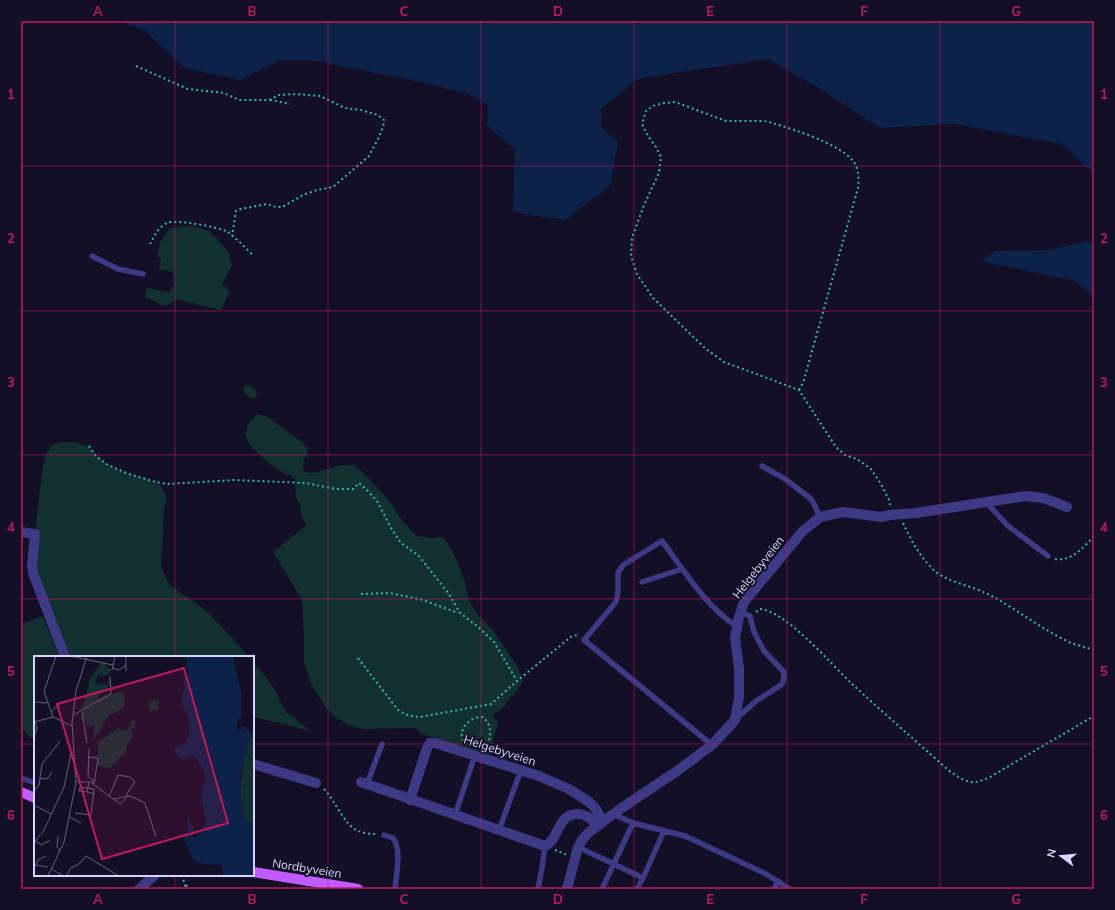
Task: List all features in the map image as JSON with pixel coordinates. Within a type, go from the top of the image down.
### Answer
[{"type":"main road","points":[[21,792],[34,798]]},
{"type":"main road","name":"Nordbyveien","points":[[254,872],[342,888],[358,889]]},
{"type":"street","points":[[820,517],[843,512],[881,517],[1025,496],[1043,498],[1067,507]]},
{"type":"street","name":"Helgebyveien","points":[[735,720],[739,697],[739,668],[735,638],[736,626],[745,614],[744,602],[797,538],[820,517]]},
{"type":"street","points":[[21,532],[35,534],[32,565],[33,574],[65,656]]},
{"type":"street","points":[[567,889],[578,847],[582,840],[613,814],[677,772],[712,745],[735,720]]},
{"type":"street","name":"Helgebyveien","points":[[410,800],[430,743],[435,742],[472,752],[546,779],[578,794],[589,802],[599,815],[597,826]]},
{"type":"street","points":[[254,764],[316,783]]},
{"type":"street","points":[[364,783],[544,846],[550,842],[562,821],[572,814],[585,815],[597,826]]},
{"type":"street","points":[[139,889],[154,876]]},
{"type":"lane","points":[[92,256],[118,270],[143,274]]},
{"type":"lane","points":[[762,466],[785,479],[810,498],[820,517]]},
{"type":"lane","points":[[986,502],[1008,526],[1048,556]]},
{"type":"lane","points":[[712,745],[584,640],[616,602],[618,592],[618,573],[623,565],[662,542],[682,569],[723,618],[736,626]]},
{"type":"lane","points":[[642,582],[682,569]]},
{"type":"lane","points":[[735,720],[756,700],[781,685],[784,676],[782,669],[764,651],[745,614]]},
{"type":"lane","points":[[364,783],[382,744]]},
{"type":"lane","points":[[454,815],[472,752]]},
{"type":"lane","points":[[499,830],[521,770]]},
{"type":"lane","points":[[21,778],[34,783]]},
{"type":"lane","points":[[613,814],[633,823],[685,836],[760,871],[790,889]]},
{"type":"lane","points":[[602,889],[633,823]]},
{"type":"lane","points":[[637,889],[664,831]]},
{"type":"lane","points":[[384,835],[393,838],[397,845],[398,867],[395,889]]},
{"type":"lane","points":[[538,889],[544,846]]},
{"type":"lane","points":[[578,847],[643,878]]},
{"type":"lane","points":[[774,889],[778,881]]},
{"type":"path","points":[[136,66],[188,89],[224,93],[239,100],[269,100],[290,104]]},
{"type":"path","points":[[232,236],[236,212],[241,209],[267,204],[282,207],[303,195],[317,190],[333,187],[368,156],[383,127],[384,120],[378,115],[361,110],[345,108],[320,96],[296,94],[279,95],[269,100]]},
{"type":"path","points":[[799,390],[803,383],[858,188],[858,170],[854,162],[844,153],[827,144],[772,123],[764,121],[726,121],[675,102],[653,106],[646,111],[642,124],[661,157],[659,173],[644,204],[632,238],[631,256],[637,274],[653,298],[706,350],[724,362],[799,390],[836,447],[845,456],[857,459],[871,469],[881,484],[895,515],[916,549],[924,561],[937,574],[987,594],[1061,638],[1094,650]]},
{"type":"path","points":[[150,244],[157,231],[168,222],[180,222],[203,225],[226,231],[254,256]]},
{"type":"path","points":[[89,446],[96,456],[108,465],[129,474],[162,483],[234,480],[306,483],[336,490],[353,489],[359,483],[377,501],[391,528],[401,543],[419,556],[449,594],[460,613]]},
{"type":"path","points":[[1048,556],[1057,559],[1067,558],[1084,546],[1094,536]]},
{"type":"path","points":[[361,594],[390,593],[423,600],[460,613],[494,642],[517,680]]},
{"type":"path","points":[[745,614],[764,609],[790,624],[895,723],[946,767],[968,781],[981,782],[1094,716]]},
{"type":"path","points":[[358,658],[398,710],[409,716],[420,717],[491,704],[517,680],[572,636],[578,635],[584,640]]},
{"type":"path","points":[[478,717],[484,718],[490,728],[488,742],[483,749],[472,752],[462,740],[464,727],[466,723],[472,719],[478,717]]},
{"type":"path","points":[[316,783],[332,798],[353,828],[362,832],[384,835]]},
{"type":"path","points":[[182,876],[186,889]]},
{"type":"path","points":[[185,885],[191,889]]},
{"type":"green space","points":[[193,226],[209,231],[228,251],[232,265],[222,285],[230,291],[221,310],[178,300],[164,306],[145,297],[147,288],[170,292],[174,282],[173,272],[159,269],[161,258],[157,256],[160,242],[170,228]]},
{"type":"green space","points":[[246,385],[251,386],[257,393],[256,397],[252,399],[246,395],[243,389]]},
{"type":"green space","points":[[258,414],[268,417],[303,443],[308,450],[303,463],[304,472],[315,473],[341,465],[355,465],[389,500],[401,519],[416,536],[429,538],[443,537],[452,550],[463,576],[469,600],[477,614],[492,629],[518,667],[523,682],[502,709],[492,715],[498,723],[489,755],[420,733],[417,728],[363,729],[349,725],[338,719],[327,710],[311,683],[304,663],[302,600],[273,552],[307,525],[302,518],[300,505],[296,497],[295,479],[292,476],[283,473],[266,461],[250,445],[245,434],[250,420]]},
{"type":"green space","points":[[63,442],[73,442],[89,446],[95,454],[111,467],[158,482],[167,497],[164,510],[161,567],[169,584],[209,613],[248,656],[65,656],[32,559],[43,465],[51,445]]},
{"type":"green space","points":[[43,616],[59,656],[34,656],[34,738],[30,738],[21,726],[21,624]]},
{"type":"green space","points":[[254,662],[271,684],[287,713],[311,731],[254,717]]},
{"type":"water","points":[[117,21],[1094,21],[1094,174],[1062,144],[954,124],[880,128],[819,88],[768,59],[637,79],[601,109],[602,127],[618,142],[610,186],[565,220],[513,212],[515,149],[487,126],[488,105],[468,94],[412,80],[316,61],[279,61],[240,80],[185,68],[144,30]]},
{"type":"water","points":[[1086,241],[1094,244],[1094,297],[1075,281],[980,261],[996,251],[1050,250]]}]
